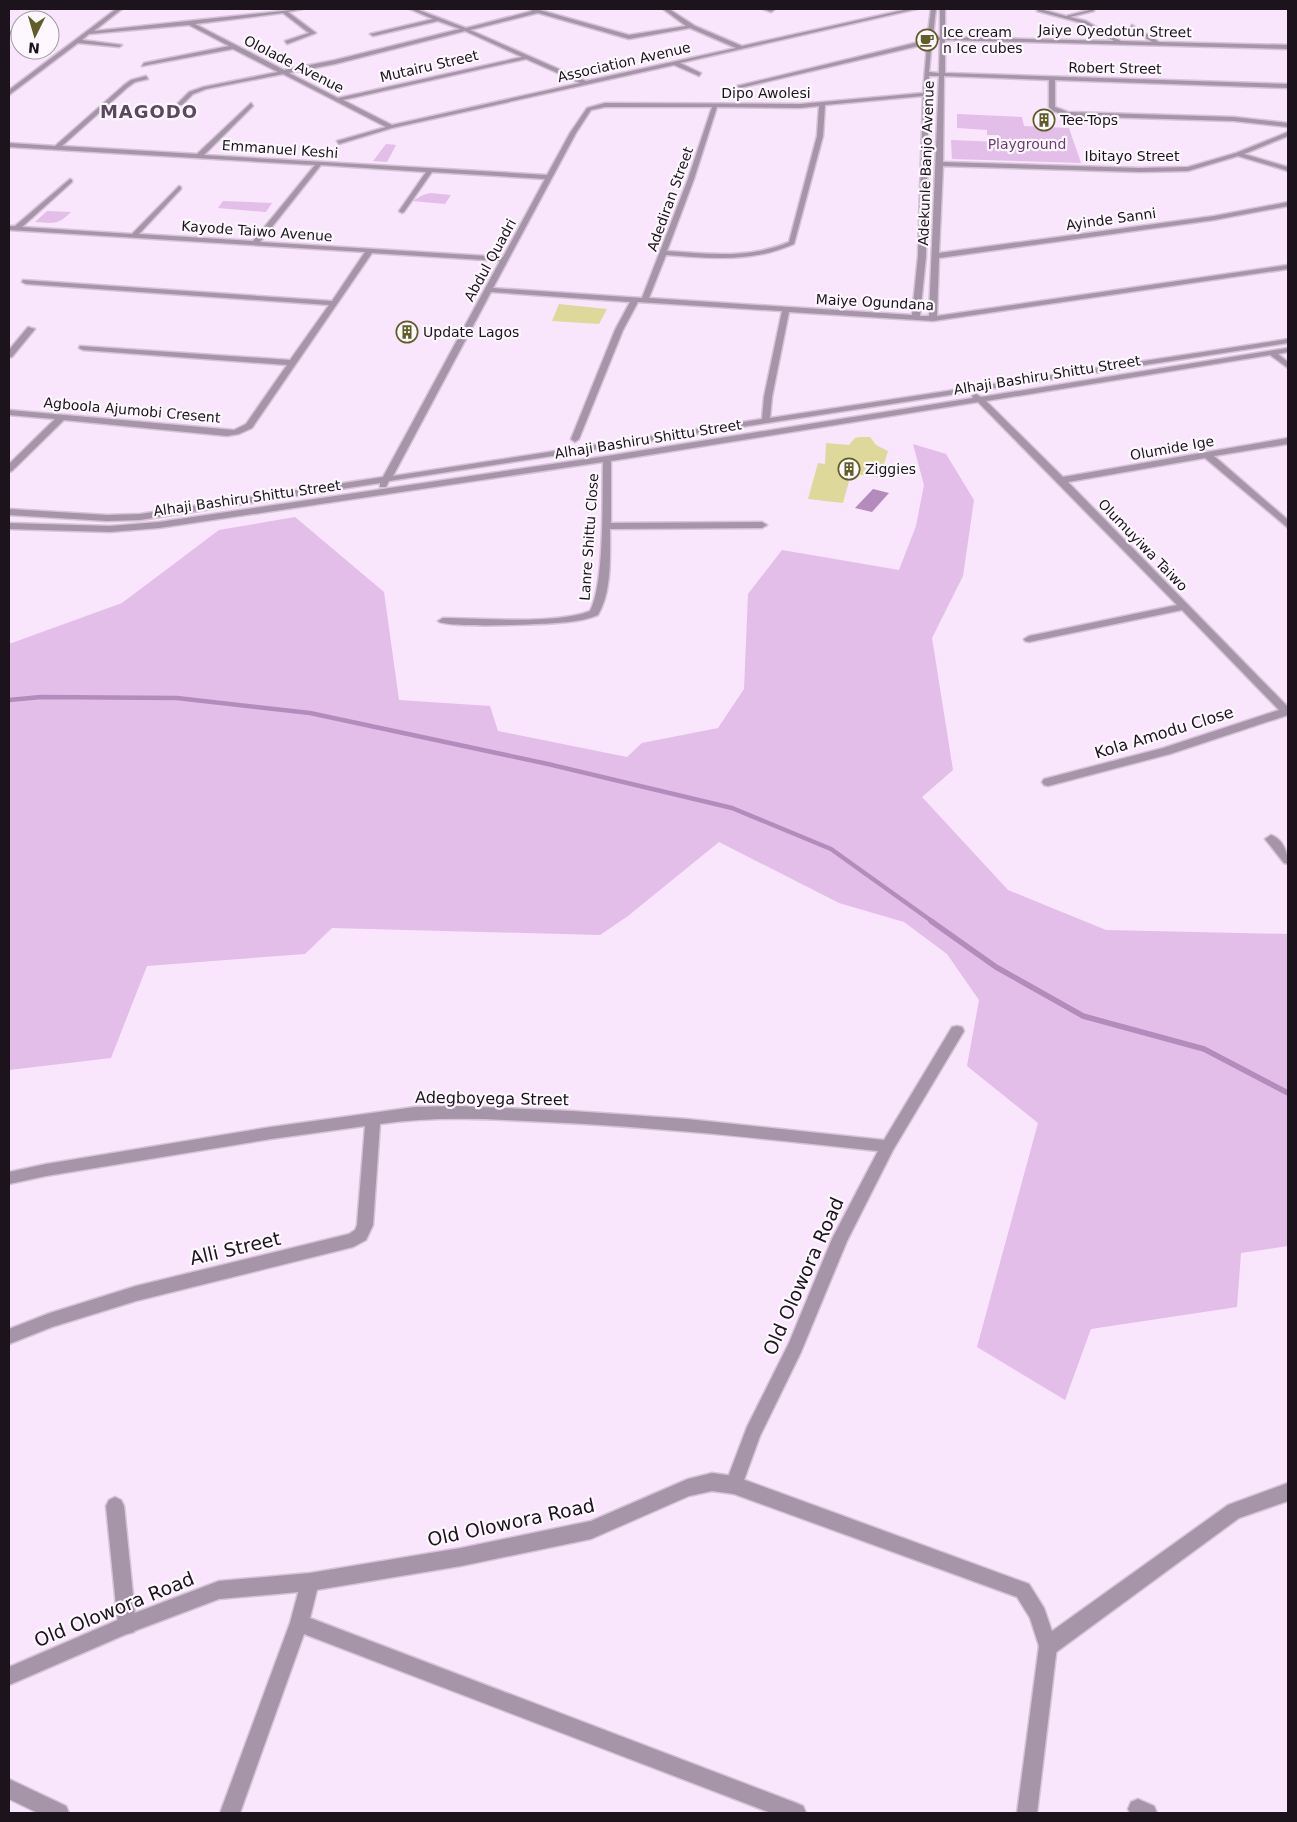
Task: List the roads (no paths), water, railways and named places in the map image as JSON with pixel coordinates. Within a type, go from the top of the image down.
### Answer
[{"type":"street","points":[[9,93],[119,9]]},
{"type":"street","points":[[87,33],[157,27],[275,10],[300,9]]},
{"type":"street","points":[[412,9],[467,30],[588,84]]},
{"type":"street","points":[[531,9],[629,37],[694,26]]},
{"type":"street","points":[[666,9],[671,14],[694,26],[741,48]]},
{"type":"street","name":"Association Avenue","points":[[340,142],[391,127],[588,84],[911,9]]},
{"type":"street","name":"Adekunle Banjo Avenue","points":[[916,318],[922,256],[926,74],[933,9]]},
{"type":"street","name":"Adekunle Banjo Avenue","points":[[933,319],[940,164],[943,9]]},
{"type":"street","points":[[1066,17],[1092,10]]},
{"type":"street","points":[[284,11],[314,33],[287,42]]},
{"type":"street","points":[[180,104],[191,93],[205,88],[344,60],[538,11]]},
{"type":"street","points":[[1040,11],[1084,22],[1120,42]]},
{"type":"street","points":[[875,12],[884,16]]},
{"type":"street","points":[[373,34],[439,19]]},
{"type":"street","name":"Ololade Avenue","points":[[188,22],[391,127]]},
{"type":"street","points":[[1132,27],[1157,43]]},
{"type":"street","name":"Jaiye Oyedotun Street","points":[[740,86],[931,40],[942,39],[1288,47]]},
{"type":"street","points":[[77,41],[119,45]]},
{"type":"street","points":[[144,65],[234,47]]},
{"type":"street","name":"Mutairu Street","points":[[337,100],[527,57]]},
{"type":"street","points":[[675,63],[699,74]]},
{"type":"street","name":"Robert Street","points":[[926,74],[1288,86]]},
{"type":"street","points":[[56,148],[132,81],[146,78]]},
{"type":"street","points":[[1052,79],[1052,107],[1061,113],[1234,119],[1288,124]]},
{"type":"street","name":"Dipo Awolesi","points":[[605,105],[822,105],[926,94]]},
{"type":"street","points":[[745,98],[760,106]]},
{"type":"street","points":[[198,156],[251,105]]},
{"type":"street","name":"Abdul Quadri","points":[[380,493],[385,479],[550,177],[572,133],[589,109],[605,105]]},
{"type":"street","points":[[664,253],[738,256],[763,254],[778,250],[792,243],[820,136],[822,105]]},
{"type":"street","name":"Adediran Street","points":[[645,300],[664,253],[715,106]]},
{"type":"street","name":"Ibitayo Street","points":[[940,164],[1166,171],[1188,169],[1238,154],[1288,134]]},
{"type":"street","name":"Emmanuel Keshi","points":[[9,145],[550,177]]},
{"type":"street","points":[[1238,154],[1288,169]]},
{"type":"street","points":[[255,243],[319,164]]},
{"type":"street","points":[[402,211],[430,170]]},
{"type":"street","points":[[13,228],[70,182]]},
{"type":"street","points":[[134,235],[179,188]]},
{"type":"street","name":"Ayinde Sanni","points":[[936,256],[1214,218],[1288,204]]},
{"type":"street","name":"Kayode Taiwo Avenue","points":[[13,228],[504,259]]},
{"type":"street","name":"Agboola Ajumobi Cresent","points":[[9,412],[236,432],[248,426],[370,251]]},
{"type":"street","name":"Maiye Ogundana","points":[[488,290],[933,319],[1288,267]]},
{"type":"street","points":[[26,282],[333,302]]},
{"type":"street","points":[[575,439],[619,330],[635,300]]},
{"type":"street","points":[[766,420],[768,397],[786,309]]},
{"type":"street","points":[[9,356],[32,328]]},
{"type":"street","name":"Alhaji Bashiru Shittu Street","points":[[9,512],[107,518],[140,517],[1288,341]]},
{"type":"street","points":[[83,348],[293,362]]},
{"type":"street","name":"Alhaji Bashiru Shittu Street","points":[[9,526],[130,528],[607,459],[1288,350]]},
{"type":"street","points":[[1272,353],[1288,366]]},
{"type":"street","name":"Olumuyiwa Taiwo","points":[[967,389],[1061,480],[1287,711]]},
{"type":"street","points":[[9,470],[61,418]]},
{"type":"street","name":"Olumide Ige","points":[[1061,480],[1288,441]]},
{"type":"street","points":[[1208,456],[1288,525]]},
{"type":"street","name":"Lanre Shittu Close","points":[[443,621],[559,620],[581,618],[596,612],[599,606],[606,526],[607,459]]},
{"type":"street","points":[[606,526],[762,525]]},
{"type":"street","points":[[1030,639],[1184,607]]},
{"type":"street","name":"Kola Amodu Close","points":[[1048,782],[1166,751],[1287,711]]},
{"type":"street","points":[[1271,839],[1288,860]]},
{"type":"street","name":"Old Olowora Road","points":[[9,1676],[127,1625],[219,1590],[310,1582],[461,1557],[591,1530],[688,1488],[712,1482],[734,1485],[752,1433],[795,1347],[840,1239],[888,1146],[957,1031]]},
{"type":"street","name":"Adegboyega Street","points":[[9,1178],[46,1170],[271,1133],[415,1113],[562,1117],[686,1125],[888,1146]]},
{"type":"street","name":"Alli Street","points":[[9,1337],[110,1301],[179,1282],[353,1240],[361,1234],[365,1225],[373,1120]]},
{"type":"street","points":[[734,1485],[1023,1590],[1038,1614],[1048,1646],[1027,1813]]},
{"type":"street","points":[[1048,1646],[1234,1511],[1288,1492]]},
{"type":"street","points":[[115,1506],[127,1625]]},
{"type":"street","points":[[230,1813],[299,1623],[310,1582]]},
{"type":"street","points":[[299,1623],[796,1813]]},
{"type":"street","points":[[9,1789],[59,1813]]},
{"type":"waterway","points":[[9,700],[41,697],[177,698],[310,713],[548,764],[732,808],[831,849],[933,922]]},
{"type":"waterway","points":[[931,921],[996,967],[1083,1016],[1204,1049],[1288,1093]]},
{"type":"place","name":"Ice cream n Ice cubes","points":[[927,40]]},
{"type":"place","name":"Tee-Tops","points":[[1044,120]]},
{"type":"place","name":"Update Lagos","points":[[407,332]]},
{"type":"place","name":"Ziggies","points":[[849,469]]},
{"type":"district","name":"MAGODO","points":[[149,112]]},
{"type":"park label","name":"Playground","points":[[1027,144]]}]
